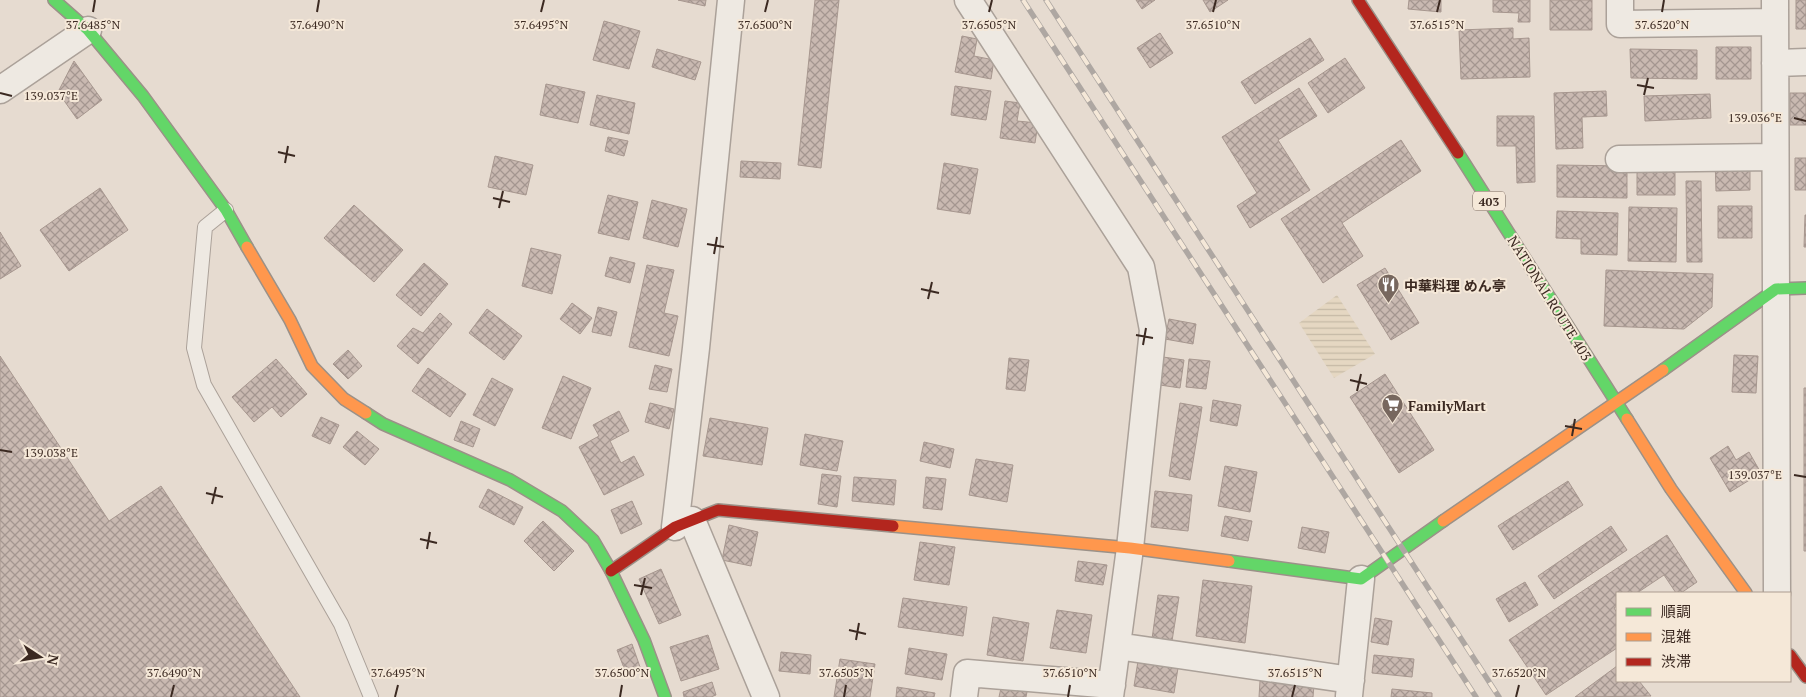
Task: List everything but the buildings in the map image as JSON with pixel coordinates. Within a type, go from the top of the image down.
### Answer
[{"type":"main road","points":[[54,0],[88,30],[143,96],[226,210],[290,320],[312,366],[344,399],[383,424],[510,480],[562,511],[593,540],[611,571],[644,640],[665,697]]},
{"type":"main road","name":"NATIONAL ROUTE 403","points":[[1358,0],[1449,138],[1672,489],[1745,592]]},
{"type":"main road","points":[[611,571],[683,523],[718,510],[1130,548],[1362,579],[1402,549],[1616,403],[1776,289],[1806,288]]},
{"type":"main road","points":[[1791,656],[1806,677]]},
{"type":"street","points":[[731,0],[696,348],[683,523],[766,697]]},
{"type":"street","points":[[964,697],[967,673],[1111,691],[1130,548],[1153,330],[1141,267],[968,0]]},
{"type":"street","points":[[1620,0],[1620,24],[1775,11],[1777,592]]},
{"type":"street","points":[[0,90],[88,30]]},
{"type":"street","points":[[1775,63],[1806,62]]},
{"type":"street","points":[[1619,159],[1775,157]]},
{"type":"street","points":[[1117,646],[1350,688],[1362,579]]},
{"type":"lane","points":[[226,210],[205,227],[194,348],[204,385],[340,624],[371,697]]},
{"type":"shaded area","points":[[1337,295],[1375,354],[1334,378],[1299,323]]},
{"type":"railway","points":[[1023,0],[1476,697]]},
{"type":"railway","points":[[1046,0],[1499,697]]},
{"type":"traffic: fast","points":[[54,0],[88,30],[143,96],[226,210],[247,247]]},
{"type":"traffic: fast","points":[[1458,153],[1627,419]]},
{"type":"traffic: fast","points":[[1663,370],[1776,289],[1806,288]]},
{"type":"traffic: fast","points":[[366,413],[383,424],[510,480],[562,511],[593,540],[611,571],[644,640],[665,697]]},
{"type":"traffic: fast","points":[[1229,561],[1361,579],[1443,521]]},
{"type":"traffic: slow","points":[[247,247],[290,320],[312,366],[344,399],[366,413]]},
{"type":"traffic: slow","points":[[1443,521],[1663,370]]},
{"type":"traffic: slow","points":[[1627,419],[1671,489],[1745,592]]},
{"type":"traffic: slow","points":[[893,526],[1130,548],[1229,561]]},
{"type":"traffic: jam","points":[[1358,0],[1458,153]]},
{"type":"traffic: jam","points":[[611,571],[675,527],[718,510],[893,526]]},
{"type":"traffic: jam","points":[[1791,656],[1806,677]]},
{"type":"place","name":"中華料理 めん亭","points":[[1388,304]]},
{"type":"place","name":"FamilyMart","points":[[1392,424]]}]
